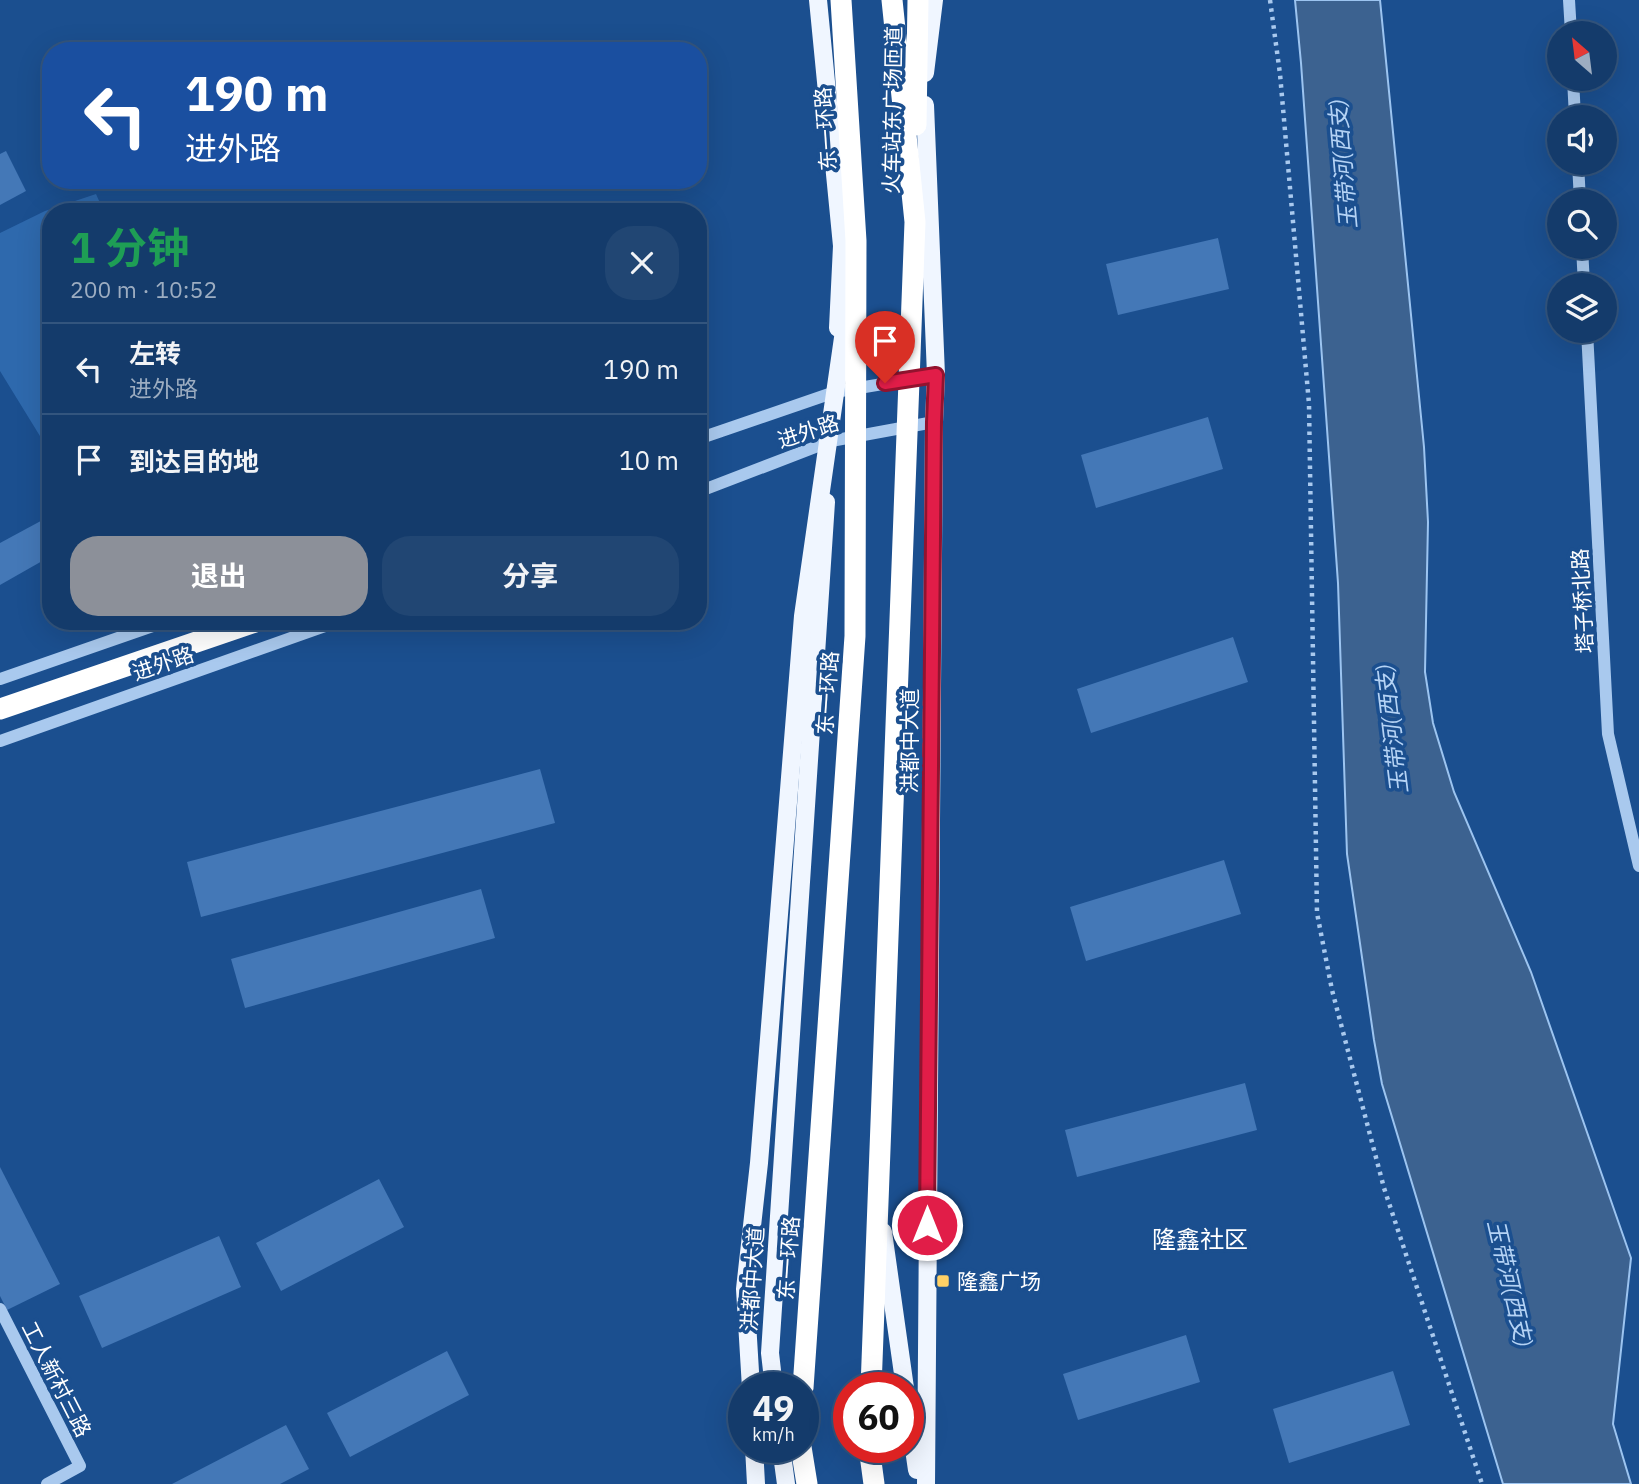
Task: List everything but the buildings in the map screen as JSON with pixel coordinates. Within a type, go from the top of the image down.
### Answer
[{"type":"highway","name":"东一环路","points":[[804,1372],[855,636],[856,241],[841,0]]},
{"type":"highway","points":[[872,1372],[915,222],[892,0]]},
{"type":"highway","name":"火车站东广场匝道","points":[[915,222],[918,0]]},
{"type":"highway","points":[[0,709],[232,630]]},
{"type":"highway","points":[[804,1463],[807,1484]]},
{"type":"highway","points":[[871,1463],[874,1484]]},
{"type":"main road","name":"洪都中大道","points":[[772,1372],[770,1353],[835,392],[842,246],[818,0]]},
{"type":"main road","name":"洪都中大道","points":[[910,0],[924,80],[936,375],[926,1484]]},
{"type":"main road","points":[[924,80],[934,0]]},
{"type":"main road","points":[[750,1372],[745,1289],[759,1163],[803,616],[856,241]]},
{"type":"main road","points":[[878,1195],[903,1372]]},
{"type":"main road","points":[[755,1463],[756,1484]]},
{"type":"main road","points":[[783,1463],[786,1484]]},
{"type":"main road","points":[[916,1463],[919,1484]]},
{"type":"street","points":[[1569,0],[1570,21]]},
{"type":"street","name":"塔子桥北路","points":[[1588,343],[1608,734],[1639,866]]},
{"type":"street","name":"进外路","points":[[707,436],[835,392],[936,375]]},
{"type":"street","name":"进外路","points":[[707,489],[831,441],[934,422]]},
{"type":"street","name":"进外路","points":[[0,679],[141,630]]},
{"type":"street","name":"进外路","points":[[0,741],[314,630]]},
{"type":"street","name":"工人新村三路","points":[[0,1309],[80,1466],[47,1484]]},
{"type":"path","points":[[1270,0],[1280,74],[1309,404],[1317,913],[1332,990],[1384,1188],[1482,1484]]},
{"type":"shaded area","points":[[96,194],[100,203],[69,203]]},
{"type":"shaded area","points":[[42,212],[42,439],[0,371],[0,233]]},
{"type":"water","name":"玉带河(西支)","points":[[1295,0],[1380,0],[1424,447],[1428,522],[1425,672],[1433,723],[1454,792],[1531,972],[1631,1258],[1613,1424],[1631,1484],[1503,1484],[1382,1084],[1347,854],[1338,583]]},
{"type":"place","name":"隆鑫广场","points":[[943,1281]]},
{"type":"district","name":"隆鑫社区","points":[[1200,1239]]},
{"type":"route","points":[[885,383],[936,375],[927,1225]]}]
